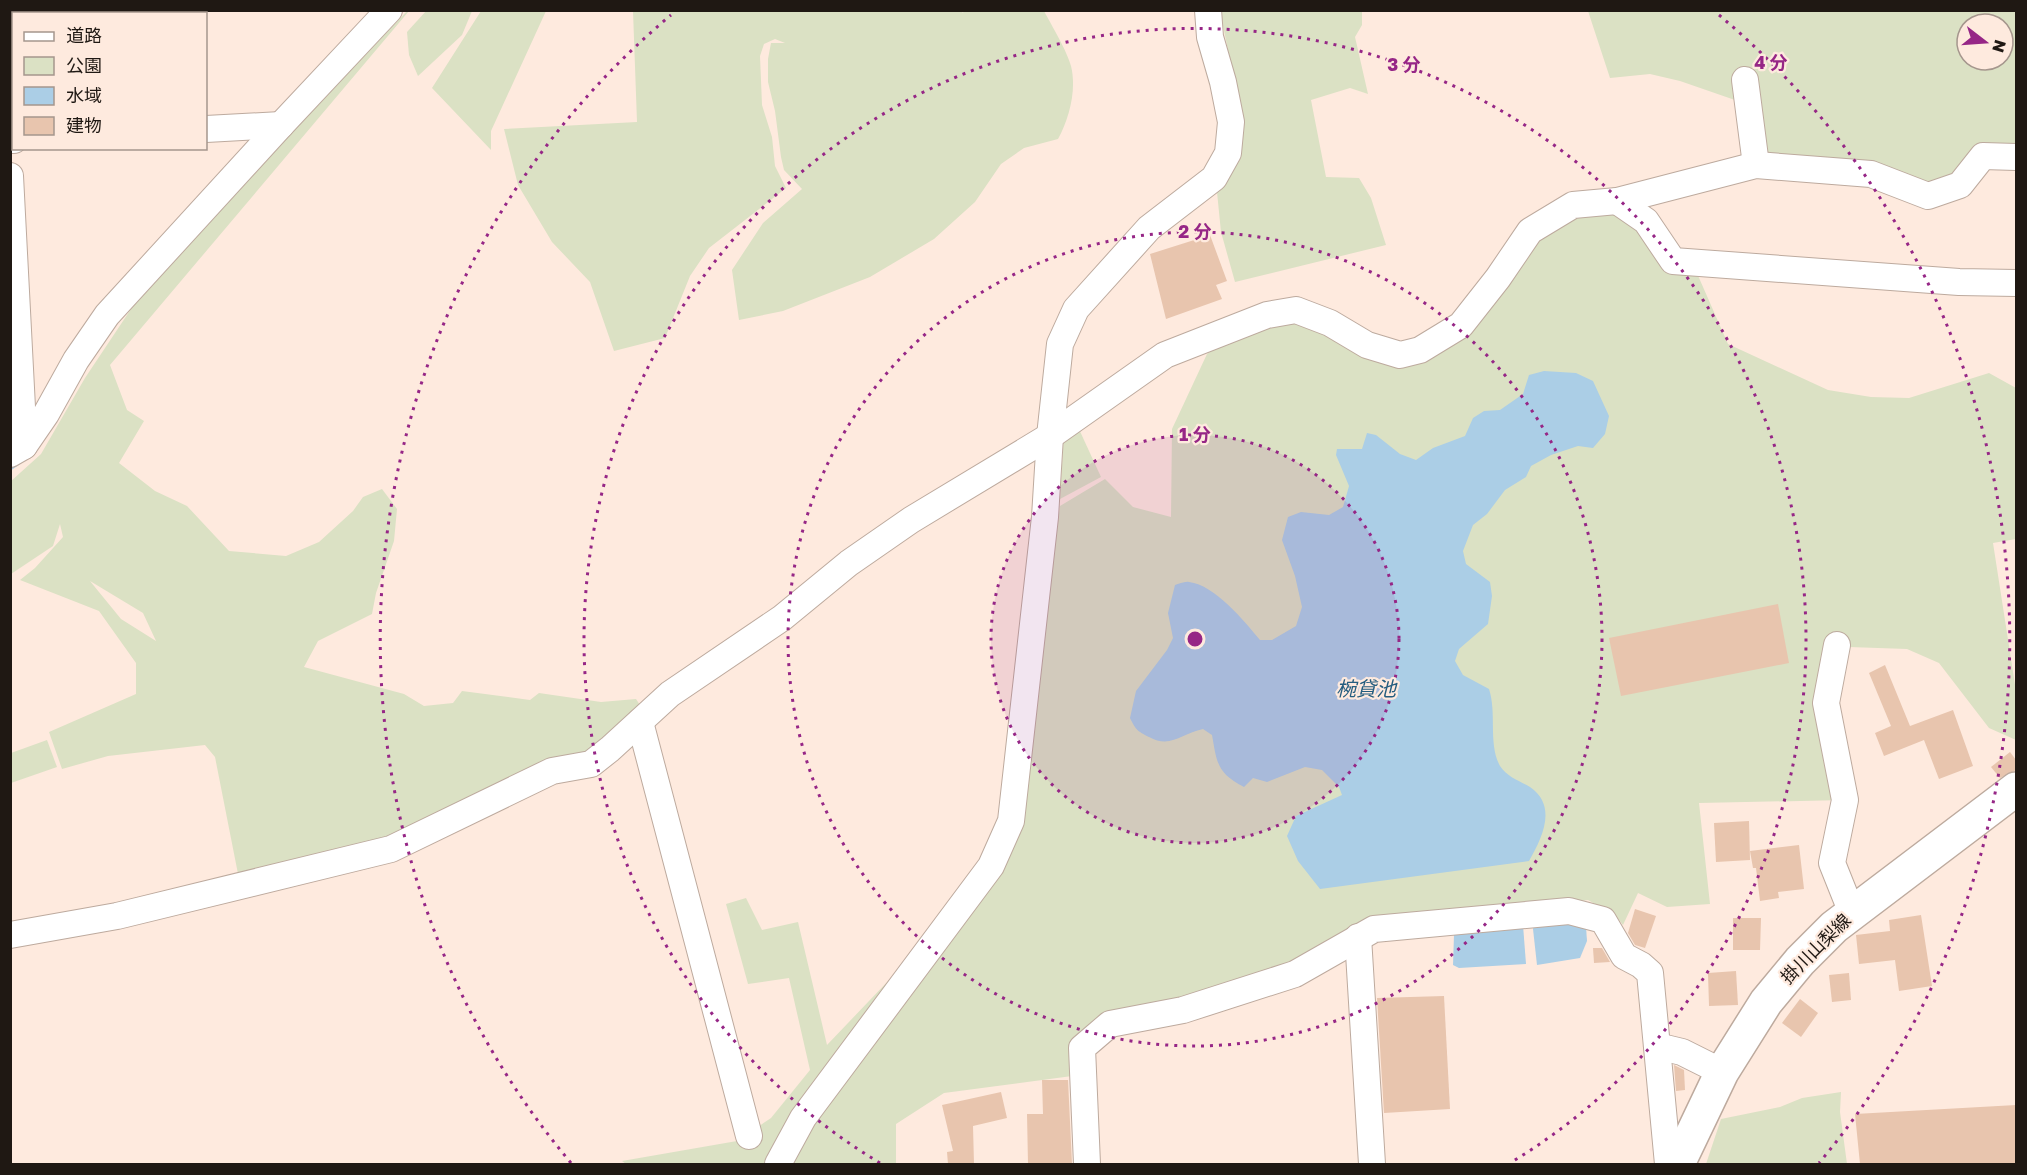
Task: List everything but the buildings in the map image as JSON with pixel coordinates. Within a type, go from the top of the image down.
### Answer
[{"type":"main road","name":"掛川山梨線","points":[[1678,1164],[1722,1072],[1766,1002],[1781,983],[1834,927],[2016,789]]},
{"type":"street","points":[[17,450],[46,414],[76,360],[107,315],[389,10]]},
{"type":"street","points":[[778,1164],[803,1118],[991,866],[1011,821],[1045,517],[1050,436],[1060,344],[1076,309],[1149,228],[1214,178],[1228,153],[1231,122],[1223,82],[1210,37],[1208,10]]},
{"type":"street","points":[[1745,80],[1756,165]]},
{"type":"street","points":[[207,129],[281,125]]},
{"type":"street","points":[[10,935],[117,916],[391,849],[552,771],[591,764],[670,694],[782,618],[849,562],[911,520],[1050,436],[1164,355],[1267,315],[1296,310],[1330,323],[1367,345],[1400,355],[1420,350],[1461,325],[1498,278],[1530,231],[1573,205],[1617,201],[1756,165],[1871,174],[1928,196],[1960,185],[1983,156],[2016,157]]},
{"type":"street","points":[[10,176],[17,450]]},
{"type":"street","points":[[1617,201],[1646,221],[1672,261],[1959,282],[2016,283]]},
{"type":"street","points":[[1837,645],[1826,703],[1845,800],[1832,863],[1852,913]]},
{"type":"street","points":[[640,722],[749,1136]]},
{"type":"street","points":[[1086,1164],[1082,1048],[1110,1024],[1183,1010],[1295,974],[1374,929],[1569,911],[1603,920],[1624,956],[1650,973],[1668,1164]]},
{"type":"street","points":[[1358,938],[1372,1164]]},
{"type":"street","points":[[1657,1046],[1682,1052],[1722,1072]]},
{"type":"green space","points":[[427,10],[472,11],[462,35],[418,76],[409,55],[407,32]]},
{"type":"green space","points":[[967,10],[1044,11],[1066,53],[1073,75],[1071,104],[1066,123],[1058,139],[1024,148],[1001,164],[975,202],[934,239],[870,277],[783,311],[739,320],[732,270],[763,223],[802,189],[784,170],[768,82],[771,43],[785,43],[775,39],[764,44],[760,56],[762,105],[772,137],[775,166],[786,188],[709,248],[690,276],[665,338],[614,351],[590,282],[552,242],[518,185],[504,129],[637,122],[633,11],[964,11],[962,13]]},
{"type":"green space","points":[[409,11],[110,365],[127,410],[144,421],[119,463],[155,491],[187,506],[229,551],[286,556],[319,542],[353,511],[363,497],[382,489],[397,509],[394,541],[376,593],[372,614],[318,641],[304,667],[404,694],[424,706],[453,703],[462,691],[530,700],[539,693],[601,702],[636,699],[642,708],[610,749],[372,851],[239,879],[215,757],[205,745],[108,756],[62,769],[49,732],[136,694],[136,663],[99,611],[20,580],[35,568],[63,537],[60,524],[53,546],[11,574],[10,482],[41,454],[85,378],[157,270]],"holes":[[[90,581],[143,613],[156,641],[121,619]]]},
{"type":"green space","points":[[481,11],[546,11],[491,131],[491,150],[432,88]]},
{"type":"green space","points":[[1220,11],[1362,11],[1362,25],[1355,37],[1368,94],[1350,88],[1311,100],[1326,177],[1359,178],[1371,198],[1386,245],[1235,282],[1221,232],[1217,192],[1240,160],[1238,99]]},
{"type":"green space","points":[[1588,11],[2016,11],[2016,157],[1924,195],[1756,165],[1758,108],[1680,81],[1650,74],[1610,78]]},
{"type":"green space","points":[[1617,201],[1696,271],[1728,344],[1828,390],[1871,397],[1909,398],[1989,373],[2016,388],[2016,539],[1993,543],[2016,691],[2016,740],[1989,728],[1939,663],[1907,649],[1849,647],[1826,703],[1845,800],[1699,803],[1710,904],[1667,907],[1638,893],[1623,925],[1616,916],[1588,900],[1356,924],[1347,932],[1286,968],[1108,1021],[1072,1076],[944,1093],[896,1124],[896,1164],[785,1164],[1021,821],[1037,710],[1060,506],[1105,479],[1133,507],[1171,517],[1172,429],[1207,354],[1258,318],[1303,319],[1400,354],[1461,325],[1565,209]]},
{"type":"green space","points":[[1078,427],[1101,477],[1060,499],[1064,433]]},
{"type":"green space","points":[[47,740],[57,767],[11,783],[11,753]]},
{"type":"green space","points":[[746,898],[762,930],[798,922],[827,1045],[890,979],[771,1164],[626,1164],[622,1161],[737,1141],[771,1118],[810,1070],[789,978],[748,984],[726,904]]},
{"type":"green space","points":[[1841,1092],[1840,1112],[1847,1164],[1706,1164],[1721,1119],[1780,1107],[1802,1098]]},
{"type":"water","name":"椀貸池","points":[[1544,371],[1576,373],[1593,381],[1609,416],[1605,434],[1593,448],[1578,446],[1551,455],[1531,466],[1526,477],[1505,490],[1487,514],[1473,525],[1463,551],[1466,564],[1490,582],[1492,596],[1488,624],[1459,649],[1455,661],[1463,675],[1489,689],[1494,748],[1500,766],[1510,776],[1530,787],[1539,795],[1543,803],[1545,822],[1539,842],[1529,861],[1320,889],[1298,861],[1287,836],[1296,816],[1342,795],[1339,787],[1322,770],[1305,767],[1267,782],[1253,778],[1244,787],[1223,772],[1217,760],[1212,735],[1203,729],[1170,741],[1157,740],[1139,732],[1130,718],[1136,691],[1167,650],[1173,638],[1168,613],[1175,585],[1189,582],[1209,590],[1228,605],[1260,640],[1272,640],[1296,626],[1302,607],[1295,576],[1282,540],[1288,517],[1301,512],[1329,515],[1343,507],[1349,486],[1336,455],[1337,449],[1362,449],[1367,433],[1376,435],[1400,454],[1416,460],[1433,448],[1465,436],[1473,418],[1484,411],[1500,410],[1523,394],[1529,375]]},
{"type":"water","points":[[1568,920],[1586,927],[1587,941],[1580,958],[1537,965],[1533,929],[1535,922]]},
{"type":"water","points":[[1523,925],[1526,964],[1459,968],[1453,965],[1454,935],[1461,929]]},
{"type":"waterway","points":[[10,468],[19,462]]}]
